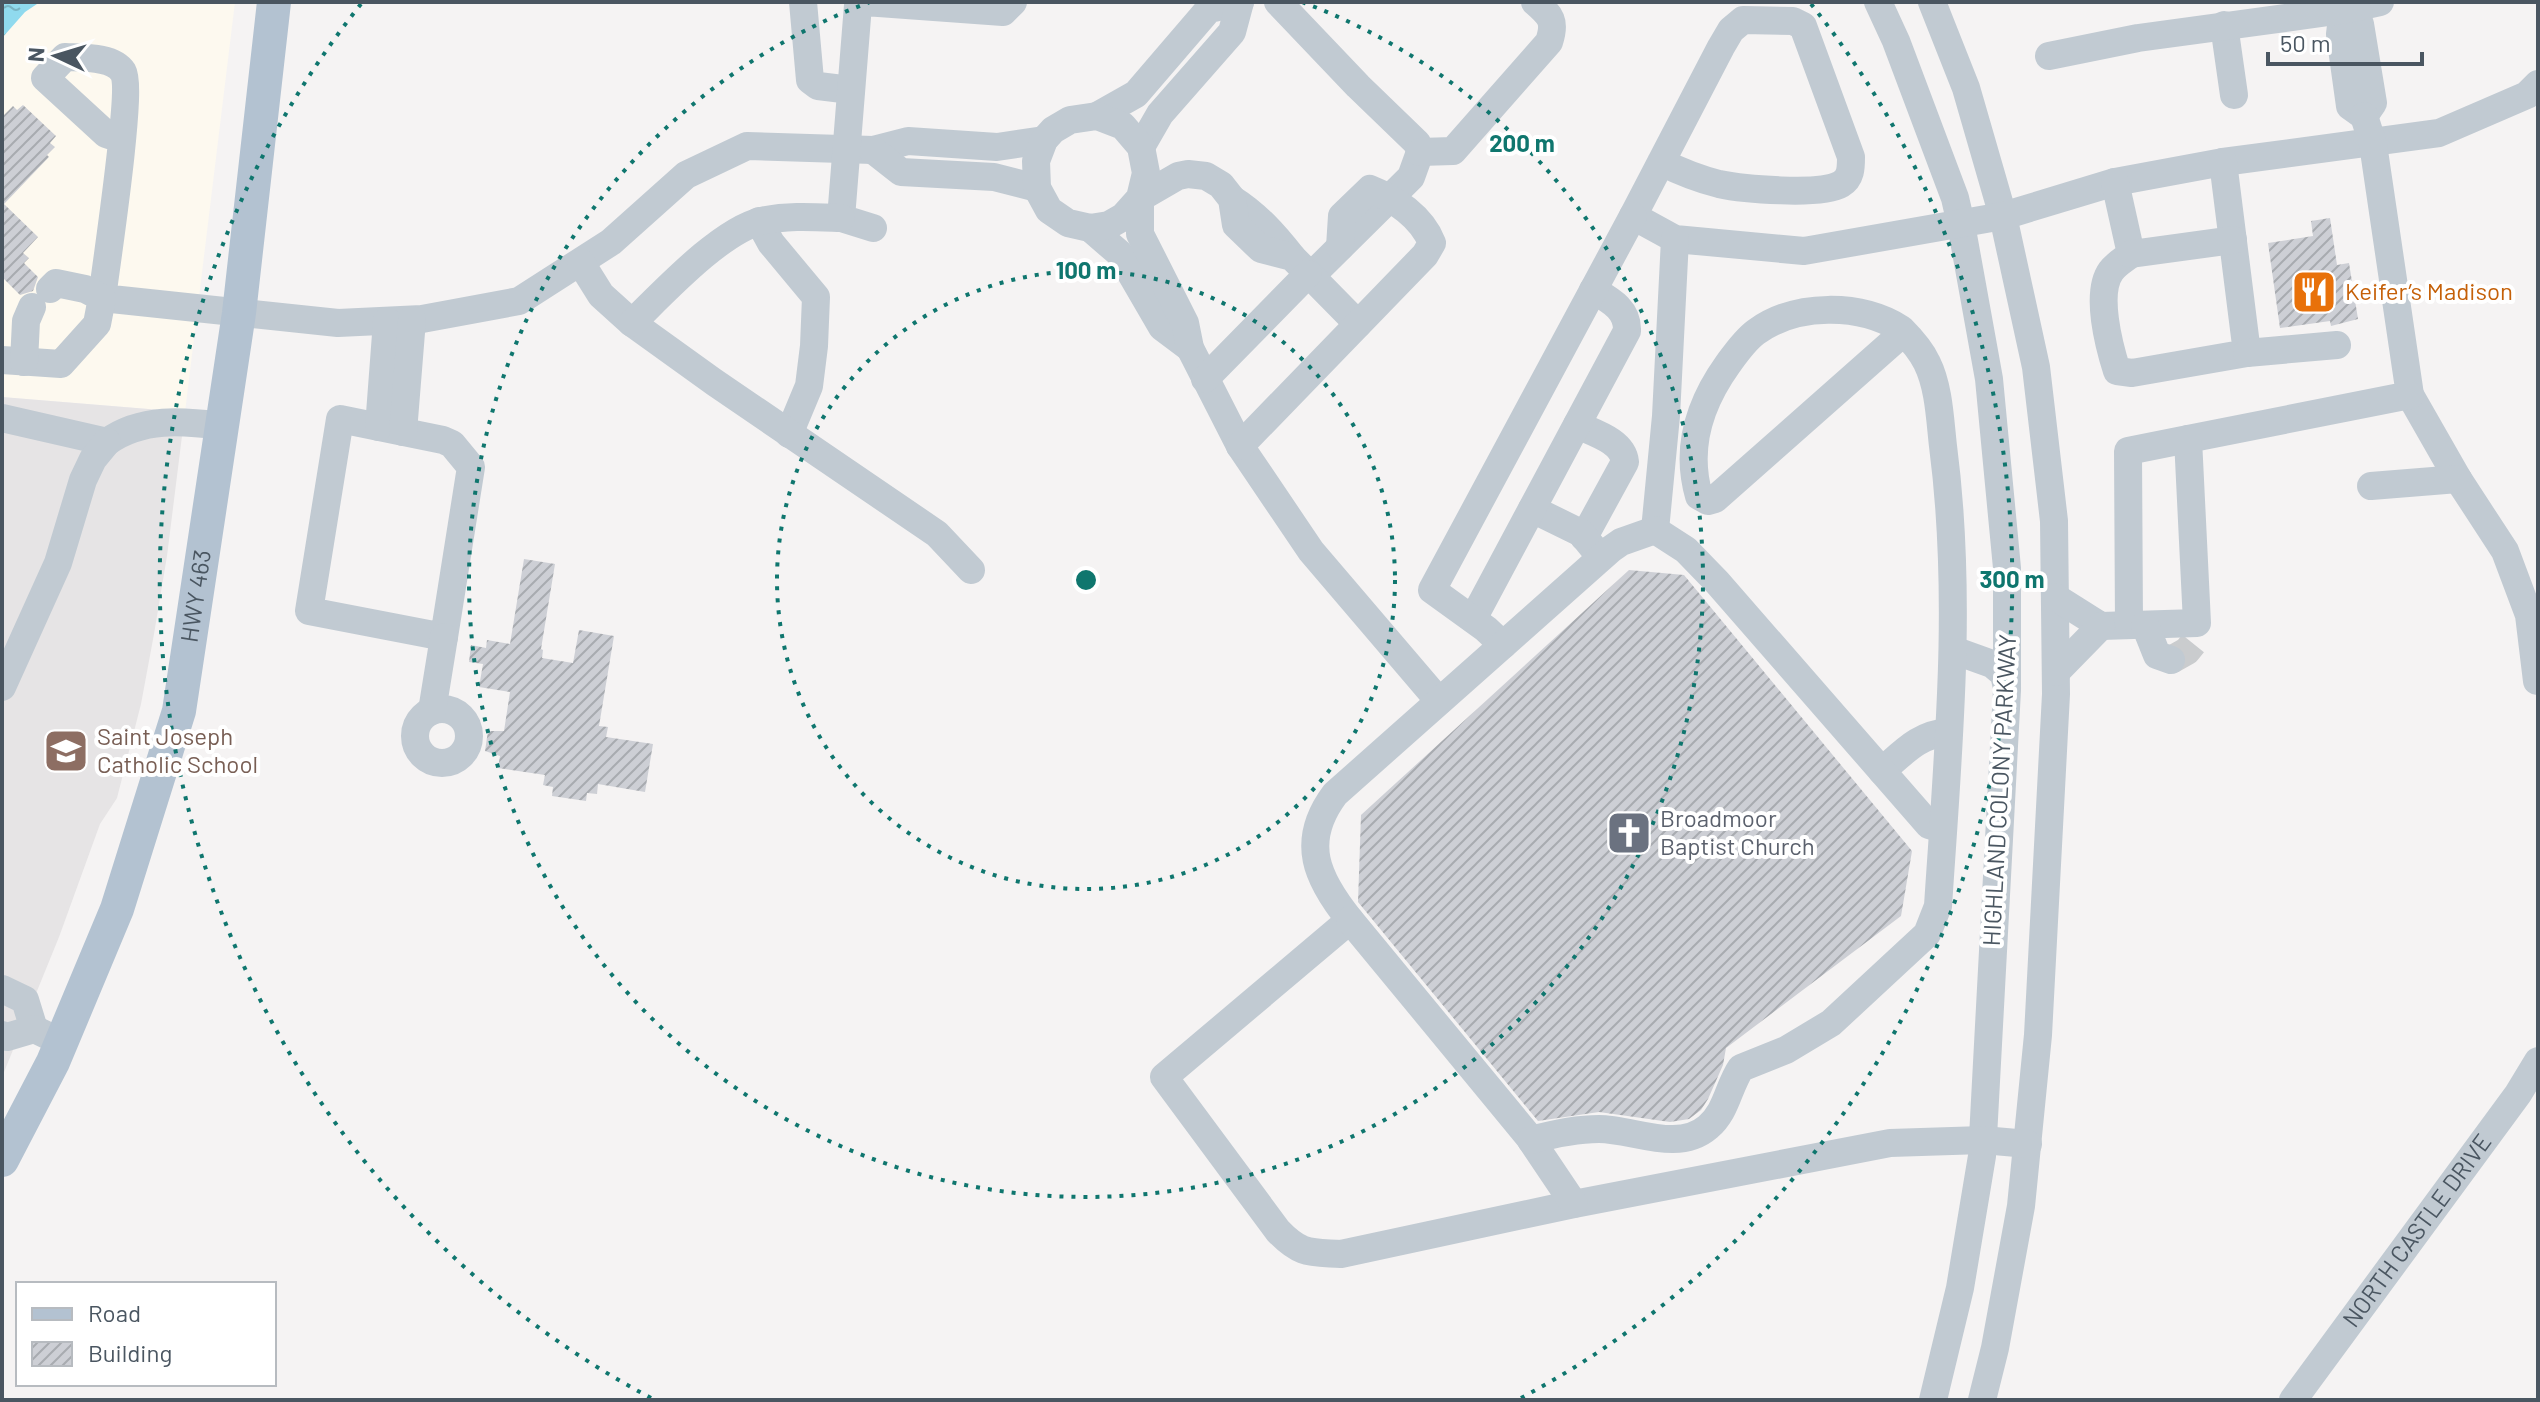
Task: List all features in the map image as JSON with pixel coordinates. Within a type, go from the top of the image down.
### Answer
[{"type":"main road","name":"HWY 463","points":[[2,1160],[48,1035],[117,909],[179,711],[239,313],[274,2]]},
{"type":"street","points":[[803,2],[810,80],[818,86],[851,90]]},
{"type":"street","points":[[841,218],[860,150],[851,90],[856,4],[865,2],[1003,12],[1013,2]]},
{"type":"street","points":[[1141,147],[1160,114],[1232,32],[1240,2],[1209,9],[1136,94],[1097,116],[1070,120],[1053,130],[1044,140],[1036,161],[1037,188],[1049,210],[1068,223],[1090,228],[1109,225],[1123,217],[1140,198],[1178,176],[1206,176],[1221,185],[1232,199],[1248,209],[1274,234],[1358,324]]},
{"type":"street","points":[[1278,2],[1417,143],[1420,152],[1411,177],[1390,198]]},
{"type":"street","points":[[1420,152],[1453,151],[1549,42],[1553,29],[1549,15],[1535,2]]},
{"type":"street","name":"HIGHLAND COLONY PARKWAY","points":[[1878,2],[1907,69],[1955,198],[1961,224],[1991,395],[2007,568],[2007,688],[1983,1140],[1960,1288],[1933,1400]]},
{"type":"street","name":"HIGHLAND COLONY PARKWAY","points":[[1932,2],[1966,88],[2003,216],[2036,367],[2054,521],[2056,672],[2038,1035],[2021,1206],[1995,1348],[1982,1400]]},
{"type":"street","points":[[2049,56],[2224,25],[2299,8],[2343,10],[2380,2]]},
{"type":"street","points":[[2343,10],[2340,34],[2350,106],[2364,116],[2373,144],[2410,395],[2458,479],[2505,551],[2529,615],[2537,681]]},
{"type":"street","points":[[1503,645],[1432,590],[1721,47],[1737,22],[1793,21],[1803,26],[1851,157],[1849,176],[1844,183],[1823,189],[1743,188],[1698,178],[1661,162]]},
{"type":"street","points":[[2224,25],[2234,95]]},
{"type":"street","points":[[1633,216],[1675,239],[1804,251],[2003,216],[2115,182],[2223,162],[2439,133],[2527,95],[2538,84]]},
{"type":"street","points":[[1097,116],[1123,126],[1141,147],[1146,173],[1140,198],[1140,234],[1185,323],[1190,348],[1240,446],[1311,551],[1439,701]]},
{"type":"street","points":[[121,139],[102,298],[97,324],[61,364],[13,361],[26,321],[41,298],[56,283],[72,285],[102,298],[338,323],[400,321],[519,301],[611,242],[686,175],[747,146],[860,150],[908,141],[997,147],[1044,140]]},
{"type":"street","points":[[860,150],[901,172],[994,177],[1037,188]]},
{"type":"street","points":[[2223,162],[2247,353]]},
{"type":"street","points":[[2115,182],[2131,254]]},
{"type":"street","points":[[1205,379],[1304,269],[1340,247],[1342,216],[1364,192],[1370,189],[1390,198],[1426,229],[1432,243],[1425,255],[1240,446]]},
{"type":"street","points":[[632,323],[683,274],[733,233],[759,221],[790,217],[841,218],[873,228]]},
{"type":"street","points":[[759,221],[771,243],[816,297],[809,386],[789,434]]},
{"type":"street","points":[[1090,228],[1119,253],[1162,327],[1190,348]]},
{"type":"street","points":[[1655,530],[1666,416],[1675,239]]},
{"type":"street","points":[[2233,240],[2131,254],[2112,270],[2104,287],[2106,317],[2117,371],[2132,373],[2247,353],[2337,345]]},
{"type":"street","points":[[581,263],[601,295],[632,323],[937,534],[971,570]]},
{"type":"street","points":[[1473,619],[1627,331],[1620,309],[1593,290]]},
{"type":"street","points":[[1531,1140],[1562,1132],[1604,1129],[1677,1139],[1699,1134],[1723,1109],[1741,1068],[1786,1050],[1831,1023],[1927,934],[1938,906],[1953,650],[1949,493],[1935,387],[1928,364],[1904,332],[1875,316],[1839,310],[1786,317],[1754,333],[1716,381],[1705,403],[1694,446],[1693,468],[1699,496],[1708,501],[1715,499],[1904,332]]},
{"type":"street","points":[[391,430],[400,321]]},
{"type":"street","points":[[2171,660],[2157,655],[2125,625],[2128,451],[2410,395]]},
{"type":"street","points":[[2,418],[107,442]]},
{"type":"street","points":[[432,711],[444,637],[471,467],[452,444],[340,419],[309,611],[444,637]]},
{"type":"street","points":[[2,687],[58,563],[83,480],[93,459],[107,442],[121,432],[140,426],[182,420],[222,426]]},
{"type":"street","points":[[1574,1204],[1531,1140],[1327,891],[1317,867],[1317,841],[1326,806],[1350,779],[1503,645],[1592,547],[1621,471],[1624,454],[1615,444],[1577,425]]},
{"type":"street","points":[[2055,597],[2125,625],[2198,629],[2188,439]]},
{"type":"street","points":[[2371,486],[2458,479]]},
{"type":"street","points":[[1532,509],[1592,547],[1621,542],[1655,530]]},
{"type":"street","points":[[1655,530],[1686,550],[1717,582],[1929,825],[1943,829]]},
{"type":"street","points":[[2056,672],[2125,625]]},
{"type":"street","points":[[1953,650],[1992,664],[2004,674],[2007,688]]},
{"type":"street","points":[[1882,771],[1923,738],[1933,733],[1949,732]]},
{"type":"street","points":[[1350,920],[1164,1077],[1293,1247],[1309,1252],[1341,1254],[1574,1204],[1890,1143],[1983,1140],[2028,1144]]},
{"type":"street","points":[[2,989],[25,1000],[48,1035]]},
{"type":"street","points":[[2,1035],[48,1035]]},
{"type":"street","name":"NORTH CASTLE DRIVE","points":[[2293,1400],[2509,1107],[2538,1061]]},
{"type":"shaded area","points":[[2,2],[235,2],[185,412],[2,397]]},
{"type":"shaded area","name":"Saint Joseph Catholic School","points":[[2,397],[185,412],[154,634],[141,704],[117,798],[100,824],[59,937],[2,1077]]},
{"type":"water","points":[[2,2],[40,2],[25,12],[2,38]]},
{"type":"building","points":[[23,105],[56,136],[50,143],[55,147],[47,155],[49,157],[4,204],[38,237],[23,253],[29,258],[24,263],[38,277],[33,291],[20,295],[2,277],[2,117],[13,106],[17,110]]},
{"type":"building","name":"Keifer’s Madison","points":[[2330,218],[2337,265],[2349,263],[2358,319],[2331,326],[2330,321],[2280,328],[2268,243],[2313,236],[2311,221]]},
{"type":"building","points":[[524,559],[555,564],[542,658],[573,663],[579,630],[614,636],[599,726],[608,727],[606,737],[653,744],[645,792],[598,784],[597,794],[587,793],[586,801],[552,796],[553,787],[543,785],[545,775],[498,768],[500,756],[485,751],[488,731],[504,731],[510,692],[479,687],[483,664],[469,662],[471,645],[486,648],[487,640],[510,644]]},
{"type":"building","name":"Broadmoor Baptist Church","points":[[1629,570],[1684,575],[1912,851],[1901,916],[1726,1048],[1723,1065],[1708,1099],[1701,1110],[1689,1119],[1670,1122],[1599,1112],[1538,1121],[1358,902],[1361,815]]},
{"type":"tunnel","points":[[2171,660],[2187,651],[2200,635]]},
{"type":"place","name":"Keifer’s Madison","points":[[2314,292]]},
{"type":"place","name":"Saint Joseph Catholic School","points":[[66,751]]},
{"type":"place","name":"Broadmoor Baptist Church","points":[[1629,833]]}]
